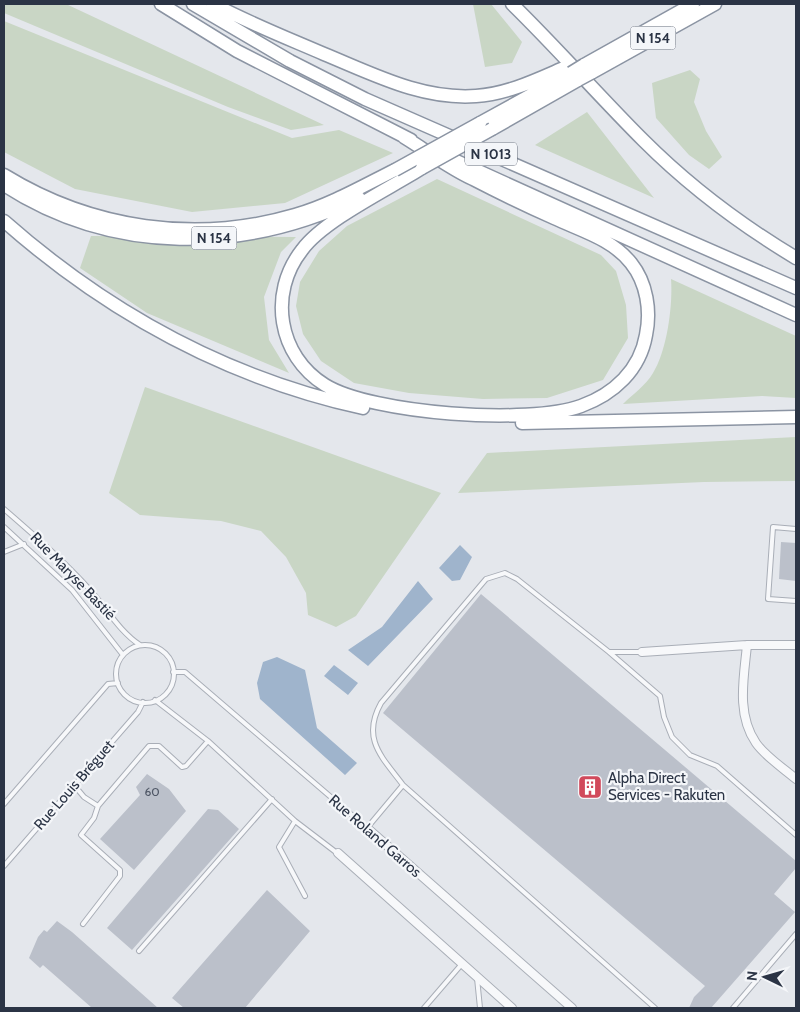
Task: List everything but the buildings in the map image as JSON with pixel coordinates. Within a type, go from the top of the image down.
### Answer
[{"type":"highway","name":"N 1013","points":[[161,4],[237,51],[404,137],[796,315]]},
{"type":"highway","name":"N 1013","points":[[193,4],[290,61],[365,99],[796,288]]},
{"type":"highway","points":[[213,4],[266,29],[419,91],[478,96],[503,92],[572,73]]},
{"type":"highway","points":[[512,4],[658,153],[731,215],[796,258]]},
{"type":"highway","points":[[585,66],[688,4]]},
{"type":"highway","name":"N 154","points":[[4,185],[55,212],[100,228],[148,237],[195,240],[247,235],[301,222],[330,212],[422,168],[572,73],[693,4]]},
{"type":"highway","name":"N 154","points":[[585,66],[715,4]]},
{"type":"highway","name":"N 154","points":[[4,175],[57,203],[106,220],[153,228],[191,230],[254,225],[297,214],[349,193],[486,126]]},
{"type":"highway","points":[[404,137],[469,178],[609,243],[631,263],[638,274],[647,301],[647,328],[639,358],[620,383],[588,403],[557,412],[520,415],[461,413],[386,404],[346,395],[326,386],[302,366],[293,353],[282,323],[284,288],[294,262],[312,238],[332,222],[422,168]]},
{"type":"highway","points":[[4,221],[57,266],[106,301],[159,333],[224,364],[319,398],[378,411],[479,422],[796,417]]},
{"type":"street","points":[[642,652],[747,645],[796,645]]},
{"type":"street","points":[[747,645],[742,693],[746,722],[756,744],[796,779]]},
{"type":"street","name":"Rue Roland Garros","points":[[366,828],[572,1008]]},
{"type":"street","points":[[338,853],[461,965],[512,1008]]},
{"type":"lane","name":"Rue Maryse Bastié","points":[[4,509],[50,548],[90,590],[130,638],[140,645]]},
{"type":"lane","name":"Rue Maryse Bastié","points":[[4,527],[72,590],[123,655]]},
{"type":"lane","points":[[796,529],[773,527],[768,599],[796,601]]},
{"type":"lane","points":[[4,552],[24,544]]},
{"type":"lane","points":[[655,1008],[403,785],[374,744],[372,728],[374,715],[381,703],[486,579],[505,574],[517,579],[609,652],[660,696],[664,717],[672,738],[690,755],[717,766],[796,835]]},
{"type":"lane","points":[[140,645],[148,645],[163,651],[168,657],[174,672],[169,689],[155,700],[143,702],[127,696],[118,682],[116,673],[123,655],[140,645]]},
{"type":"lane","points":[[609,652],[642,652]]},
{"type":"lane","name":"Rue Roland Garros","points":[[174,672],[185,672],[366,828]]},
{"type":"lane","points":[[4,804],[108,684],[118,682]]},
{"type":"lane","points":[[155,700],[208,741],[295,821],[338,853]]},
{"type":"lane","name":"Rue Louis Bréguet","points":[[4,866],[138,712],[143,702]]},
{"type":"lane","points":[[83,924],[120,876],[120,870],[81,835],[94,818],[98,806],[149,746],[159,746],[182,766],[186,766],[208,741]]},
{"type":"lane","points":[[74,785],[84,797],[98,806]]},
{"type":"lane","points":[[366,828],[403,785]]},
{"type":"lane","points":[[139,951],[272,799]]},
{"type":"lane","points":[[295,821],[280,847],[305,896]]},
{"type":"lane","points":[[733,1008],[796,934]]},
{"type":"lane","points":[[424,1008],[461,965]]},
{"type":"lane","points":[[477,978],[480,1008]]},
{"type":"green space","points":[[4,4],[66,4],[324,125],[291,130],[228,107],[4,13]]},
{"type":"green space","points":[[473,4],[491,4],[522,42],[512,63],[485,67]]},
{"type":"green space","points":[[4,21],[292,138],[339,130],[393,153],[285,203],[192,212],[75,189],[4,152]]},
{"type":"green space","points":[[690,70],[700,79],[694,102],[706,131],[722,157],[709,169],[689,155],[656,118],[652,83]]},
{"type":"green space","points":[[587,112],[654,198],[535,145]]},
{"type":"green space","points":[[437,179],[601,255],[616,271],[626,305],[628,338],[603,380],[547,398],[483,399],[409,393],[354,383],[321,361],[303,334],[296,306],[300,282],[319,251],[347,226]]},
{"type":"green space","points":[[91,236],[296,237],[281,252],[264,297],[269,340],[289,373],[147,313],[80,268]]},
{"type":"green space","points":[[671,279],[796,336],[796,398],[762,396],[623,404],[647,382],[658,364],[668,328]]},
{"type":"green space","points":[[145,387],[441,493],[356,616],[336,627],[308,615],[306,593],[286,557],[261,531],[221,521],[140,515],[109,493]]},
{"type":"green space","points":[[796,437],[796,481],[704,482],[458,493],[487,453]]},
{"type":"water","points":[[460,545],[472,557],[460,580],[452,581],[439,568]]},
{"type":"water","points":[[418,581],[433,599],[368,666],[348,650],[382,627]]},
{"type":"water","points":[[277,657],[305,670],[317,728],[357,763],[345,775],[260,699],[257,683],[263,662]]},
{"type":"water","points":[[334,665],[358,683],[348,695],[324,676]]},
{"type":"place","name":"Alpha Direct Services - Rakuten","points":[[590,787]]}]
